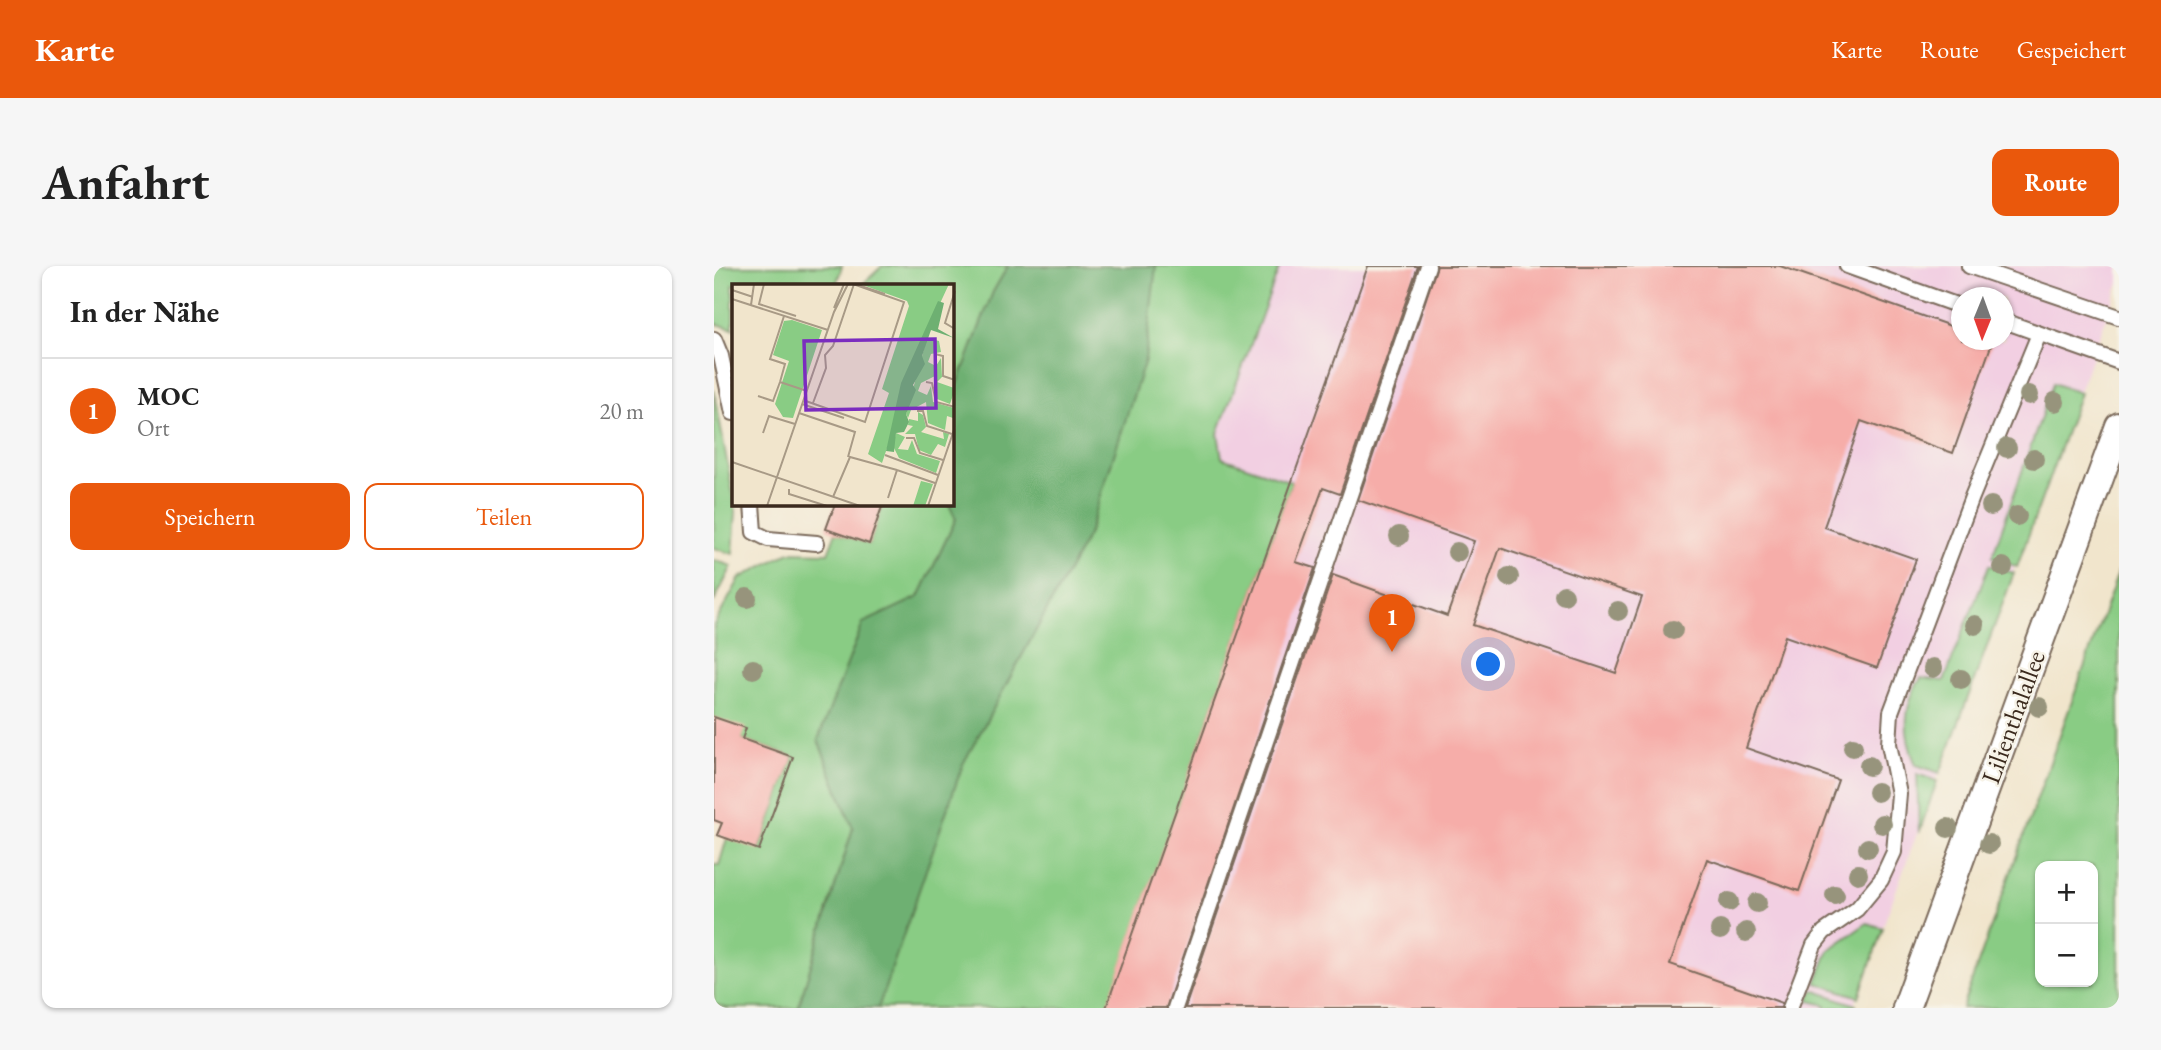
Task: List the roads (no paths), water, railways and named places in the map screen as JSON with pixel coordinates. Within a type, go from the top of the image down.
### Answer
[{"type":"street","name":"Lilienthalallee","points":[[1906,1008],[2112,470],[2119,426]]},
{"type":"lane","points":[[1175,1008],[1428,266]]},
{"type":"lane","points":[[1847,266],[1951,303]]},
{"type":"lane","points":[[1969,266],[2119,317]]},
{"type":"lane","points":[[2014,325],[2119,362]]},
{"type":"lane","points":[[1790,1008],[1814,945],[1824,932],[1857,909],[1881,880],[1894,852],[1899,794],[1889,744],[1891,712],[1967,510],[2039,334]]},
{"type":"lane","points":[[714,339],[721,356],[732,408]]},
{"type":"lane","points":[[752,506],[754,532],[768,539],[817,543]]},
{"type":"place","name":"MOC","points":[[1392,652]]}]
